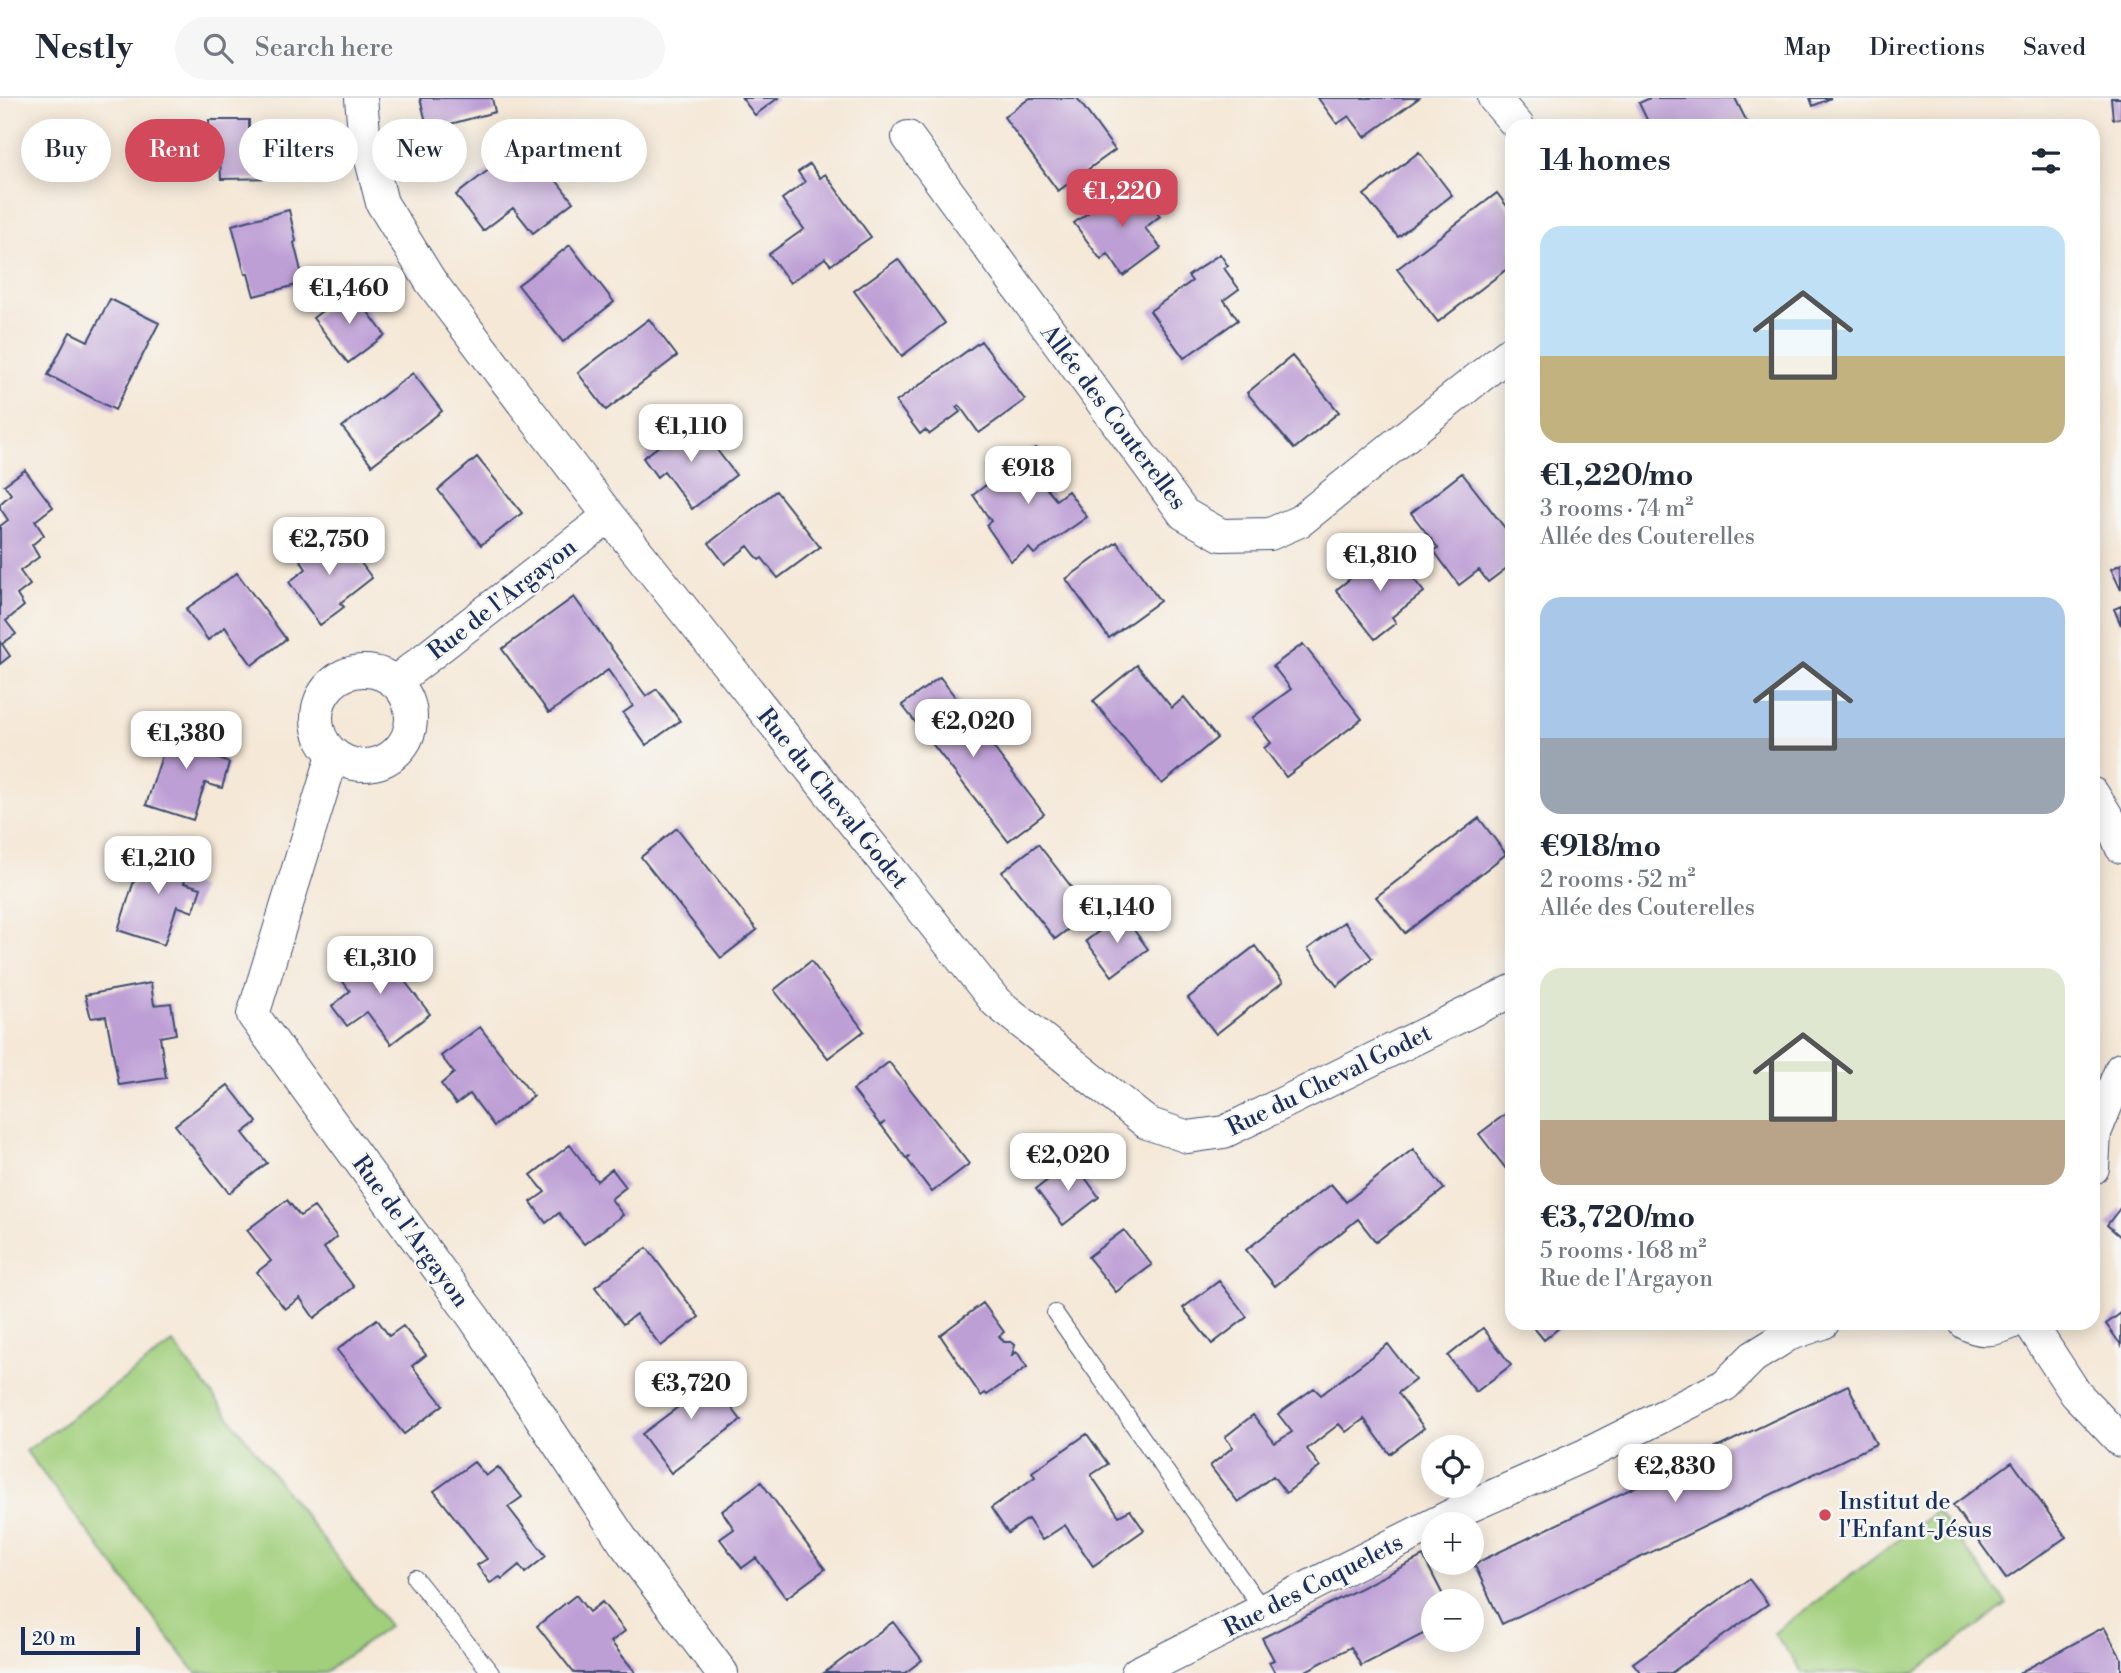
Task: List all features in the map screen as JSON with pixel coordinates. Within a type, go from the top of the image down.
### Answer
[{"type":"street","name":"Rue du Cheval Godet","points":[[360,98],[364,132],[382,203],[431,282],[609,516],[996,1002],[1147,1123],[1188,1137],[1224,1132],[1505,994]]},
{"type":"street","points":[[1494,98],[1512,119]]},
{"type":"street","name":"Allée des Couterelles","points":[[908,138],[1184,514],[1221,535],[1270,534],[1300,521],[1505,357]]},
{"type":"street","name":"Rue de l'Argayon","points":[[396,682],[609,516]]},
{"type":"street","points":[[365,671],[381,674],[396,682],[409,702],[412,719],[407,740],[397,753],[383,762],[363,766],[347,763],[333,755],[319,736],[316,719],[319,703],[328,687],[349,673],[365,671]]},
{"type":"street","name":"Rue de l'Argayon","points":[[333,755],[253,1015],[475,1319],[625,1544],[722,1673]]},
{"type":"street","points":[[2100,805],[2112,824],[2121,847]]},
{"type":"street","points":[[2100,1119],[2121,1069]]},
{"type":"street","name":"Rue des Coquelets","points":[[1137,1673],[1468,1507],[1585,1455],[1725,1385],[1753,1357],[1788,1335],[1803,1330]]},
{"type":"street","points":[[2035,1330],[2076,1394],[2121,1441]]},
{"type":"lane","points":[[1055,1313],[1263,1610]]},
{"type":"lane","points":[[415,1577],[491,1673]]},
{"type":"green space","points":[[173,1343],[389,1626],[324,1673],[196,1673],[26,1451]]},
{"type":"green space","points":[[1937,1511],[2007,1604],[1915,1673],[1803,1673],[1774,1633]]},
{"type":"building","points":[[420,98],[492,98],[495,112],[467,120],[425,119]]},
{"type":"building","points":[[742,98],[778,98],[755,115]]},
{"type":"building","points":[[1030,98],[1077,98],[1115,150],[1058,191],[1004,117]]},
{"type":"building","points":[[1318,98],[1419,98],[1365,137],[1349,116],[1337,124]]},
{"type":"building","points":[[1650,98],[1735,98],[1746,119],[1647,119],[1639,103]]},
{"type":"building","points":[[1810,98],[1831,98],[1813,106]]},
{"type":"building","points":[[2111,98],[2121,98],[2121,118],[2113,119]]},
{"type":"building","points":[[225,120],[239,120],[239,179],[225,179]]},
{"type":"building","points":[[1419,152],[1452,195],[1398,237],[1364,195]]},
{"type":"building","points":[[810,164],[820,178],[825,174],[871,237],[831,265],[825,258],[790,283],[769,254],[804,229],[782,199],[805,182],[798,172]]},
{"type":"building","points":[[481,176],[481,182],[558,182],[573,202],[533,233],[513,208],[483,231],[456,195]]},
{"type":"building","points":[[1134,182],[1160,216],[1145,228],[1161,248],[1123,276],[1108,254],[1101,260],[1074,223]]},
{"type":"building","points":[[1497,193],[1505,204],[1505,270],[1438,322],[1397,269]]},
{"type":"building","points":[[289,210],[304,283],[254,296],[232,225]]},
{"type":"building","points":[[570,245],[614,302],[563,342],[518,285]]},
{"type":"building","points":[[1220,254],[1228,266],[1224,268],[1239,289],[1224,300],[1238,320],[1184,358],[1150,311],[1192,281],[1188,276]]},
{"type":"building","points":[[898,259],[945,323],[902,356],[854,291]]},
{"type":"building","points":[[351,289],[385,335],[348,363],[313,318]]},
{"type":"building","points":[[110,299],[159,323],[115,410],[48,375],[70,332],[88,341]]},
{"type":"building","points":[[649,319],[677,356],[606,410],[578,373]]},
{"type":"building","points":[[981,341],[1025,400],[979,433],[959,405],[956,407],[960,412],[930,434],[925,430],[920,434],[896,402]]},
{"type":"building","points":[[1292,356],[1339,412],[1294,449],[1247,393]]},
{"type":"building","points":[[413,373],[442,411],[372,465],[342,427]]},
{"type":"building","points":[[694,420],[736,475],[692,509],[664,471],[657,477],[643,458]]},
{"type":"building","points":[[1035,448],[1060,456],[1056,472],[1042,483],[1056,500],[1068,491],[1087,517],[1034,554],[1029,548],[1011,561],[986,525],[991,521],[973,495]]},
{"type":"building","points":[[477,457],[522,513],[481,545],[438,490]]},
{"type":"building","points":[[25,470],[53,507],[35,521],[44,535],[32,545],[39,557],[20,571],[30,585],[17,595],[24,606],[6,621],[16,634],[2,644],[10,656],[0,664],[0,526],[8,520],[0,504],[11,494],[4,485]]},
{"type":"building","points":[[1462,473],[1505,528],[1505,569],[1488,582],[1479,570],[1459,585],[1434,551],[1438,548],[1411,513]]},
{"type":"building","points":[[776,491],[820,547],[778,578],[748,546],[725,564],[709,543]]},
{"type":"building","points":[[336,529],[372,578],[340,603],[344,607],[320,625],[289,582],[306,569],[298,557]]},
{"type":"building","points":[[1117,542],[1160,601],[1109,638],[1066,579]]},
{"type":"building","points":[[1389,548],[1424,592],[1392,617],[1396,623],[1375,639],[1336,590]]},
{"type":"building","points":[[2121,564],[2121,590],[2111,569]]},
{"type":"building","points":[[237,573],[286,639],[252,665],[225,627],[208,640],[186,609]]},
{"type":"building","points":[[574,597],[646,696],[657,689],[680,721],[646,745],[623,713],[633,706],[608,670],[549,713],[502,649]]},
{"type":"building","points":[[2121,606],[2121,625],[2114,609]]},
{"type":"building","points":[[1303,644],[1362,719],[1286,777],[1264,748],[1271,743],[1252,718],[1291,689],[1273,666]]},
{"type":"building","points":[[1137,665],[1172,708],[1184,697],[1217,738],[1162,784],[1093,701]]},
{"type":"building","points":[[940,677],[1044,814],[1008,841],[902,705]]},
{"type":"building","points":[[173,722],[220,737],[214,757],[229,763],[222,788],[205,783],[193,820],[146,805]]},
{"type":"building","points":[[1479,818],[1505,853],[1405,933],[1376,897]]},
{"type":"building","points":[[677,828],[757,930],[721,958],[641,857]]},
{"type":"building","points":[[1038,844],[1091,912],[1055,939],[1002,872]]},
{"type":"building","points":[[145,847],[192,862],[184,883],[201,888],[193,912],[177,906],[164,945],[118,930]]},
{"type":"building","points":[[1122,914],[1148,949],[1112,976],[1086,941]]},
{"type":"building","points":[[1344,922],[1372,958],[1337,986],[1308,949]]},
{"type":"building","points":[[377,945],[430,1014],[391,1044],[367,1012],[347,1026],[332,1006],[350,991],[338,975]]},
{"type":"building","points":[[1255,946],[1283,982],[1216,1034],[1188,998]]},
{"type":"building","points":[[811,961],[864,1031],[828,1058],[774,990]]},
{"type":"building","points":[[151,983],[154,1005],[171,1003],[176,1034],[160,1037],[166,1078],[119,1085],[106,1016],[91,1018],[85,995]]},
{"type":"building","points":[[480,1027],[533,1096],[494,1126],[470,1094],[456,1104],[441,1084],[454,1073],[441,1056]]},
{"type":"building","points":[[889,1062],[969,1164],[932,1192],[907,1159],[910,1156],[906,1158],[881,1125],[885,1122],[880,1125],[853,1090]]},
{"type":"building","points":[[228,1085],[257,1122],[243,1133],[267,1163],[229,1193],[175,1125]]},
{"type":"building","points":[[1505,1114],[1505,1167],[1479,1134]]},
{"type":"building","points":[[570,1145],[597,1181],[612,1169],[626,1187],[611,1199],[623,1215],[584,1244],[559,1213],[546,1223],[531,1202],[545,1192],[531,1175]]},
{"type":"building","points":[[1413,1149],[1444,1189],[1376,1242],[1358,1219],[1275,1286],[1246,1250],[1331,1184],[1346,1202]]},
{"type":"building","points":[[1073,1161],[1099,1197],[1063,1225],[1036,1189]]},
{"type":"building","points":[[287,1200],[300,1216],[314,1207],[337,1237],[324,1248],[354,1287],[314,1318],[300,1298],[285,1309],[257,1272],[271,1261],[247,1230]]},
{"type":"building","points":[[2121,1207],[2121,1237],[2107,1225]]},
{"type":"building","points":[[1124,1230],[1152,1265],[1116,1292],[1088,1257]]},
{"type":"building","points":[[647,1248],[699,1317],[661,1346],[636,1314],[623,1324],[595,1287]]},
{"type":"building","points":[[1219,1281],[1247,1317],[1212,1344],[1183,1308]]},
{"type":"building","points":[[983,1303],[1004,1332],[999,1336],[1004,1342],[1015,1345],[1012,1355],[1017,1352],[1027,1367],[987,1395],[985,1393],[981,1396],[940,1335]]},
{"type":"building","points":[[2121,1313],[2121,1345],[2106,1324]]},
{"type":"building","points":[[377,1319],[389,1336],[403,1326],[426,1355],[412,1366],[443,1405],[404,1434],[337,1350]]},
{"type":"building","points":[[1483,1328],[1511,1365],[1476,1392],[1448,1356]]},
{"type":"building","points":[[1536,1330],[1556,1330],[1544,1340]]},
{"type":"building","points":[[1388,1344],[1415,1380],[1398,1393],[1424,1428],[1390,1454],[1364,1419],[1346,1432],[1339,1424],[1307,1449],[1320,1467],[1286,1493],[1273,1476],[1238,1502],[1210,1466],[1233,1447],[1225,1437],[1253,1415],[1275,1443],[1292,1432],[1278,1414],[1314,1388],[1321,1395]]},
{"type":"building","points":[[700,1366],[741,1420],[671,1473],[642,1434],[682,1404],[671,1389]]},
{"type":"building","points":[[1848,1385],[1876,1444],[1502,1624],[1479,1575],[1484,1575],[1484,1559]]},
{"type":"building","points":[[1087,1434],[1108,1464],[1091,1475],[1119,1516],[1130,1510],[1144,1530],[1093,1566],[1065,1525],[1042,1540],[1028,1519],[1008,1533],[991,1508],[1035,1477],[1032,1472]]},
{"type":"building","points":[[474,1462],[486,1476],[498,1467],[522,1497],[508,1507],[546,1556],[525,1573],[519,1565],[502,1579],[500,1577],[490,1583],[477,1565],[487,1559],[434,1491]]},
{"type":"building","points":[[2012,1462],[2066,1537],[2006,1579],[1953,1505]]},
{"type":"building","points":[[761,1482],[825,1569],[786,1598],[756,1558],[742,1568],[720,1539],[734,1529],[722,1511]]},
{"type":"building","points":[[1421,1557],[1421,1575],[1433,1575],[1440,1589],[1421,1589],[1421,1635],[1361,1666],[1351,1647],[1302,1673],[1275,1673],[1269,1662],[1274,1660],[1262,1638]]},
{"type":"building","points":[[1749,1579],[1768,1604],[1671,1673],[1641,1673],[1633,1663]]},
{"type":"building","points":[[576,1595],[589,1612],[602,1602],[625,1631],[611,1642],[636,1673],[574,1673],[537,1626]]},
{"type":"building","points":[[893,1622],[922,1660],[905,1673],[824,1673]]},
{"type":"building","points":[[2104,1627],[2121,1658],[2121,1673],[2019,1673]]},
{"type":"place","name":"Institut de l'Enfant-Jésus","points":[[1825,1515]]}]
